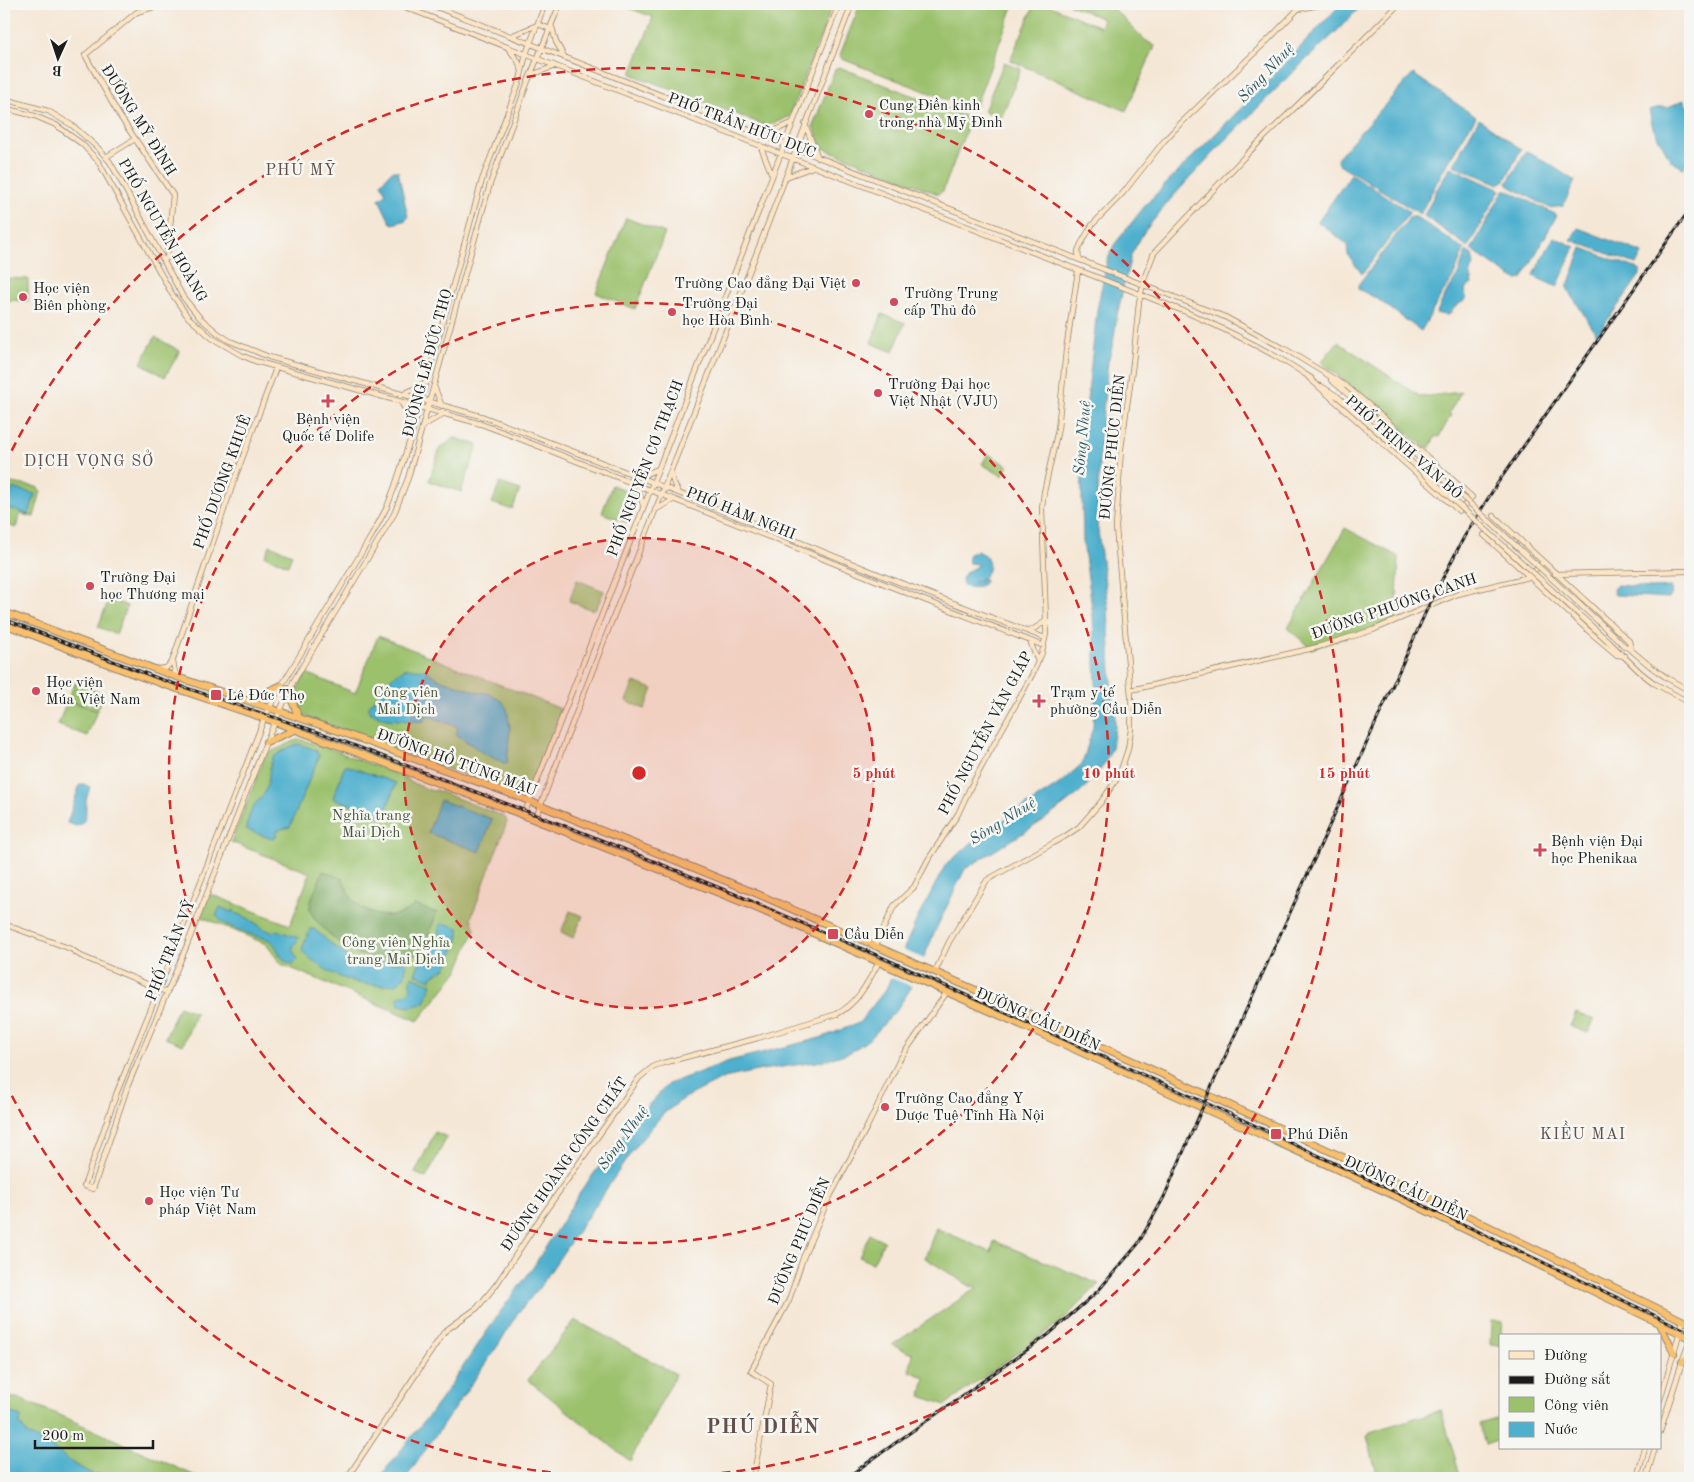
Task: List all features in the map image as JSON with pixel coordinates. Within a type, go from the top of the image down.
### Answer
[{"type":"highway","name":"ĐƯỜNG HỒ TÙNG MẬU","points":[[4,612],[157,670],[280,710],[540,806],[771,900],[922,966]]},
{"type":"highway","name":"ĐƯỜNG HỒ TÙNG MẬU","points":[[4,624],[136,675],[274,722],[524,815],[699,884],[918,978]]},
{"type":"highway","points":[[32,634],[36,624]]},
{"type":"highway","points":[[52,642],[57,631]]},
{"type":"highway","points":[[248,700],[284,681]]},
{"type":"highway","points":[[289,689],[299,718]]},
{"type":"highway","points":[[266,742],[295,730]]},
{"type":"highway","points":[[423,777],[428,765]]},
{"type":"highway","points":[[439,783],[443,770]]},
{"type":"highway","points":[[663,870],[668,857]]},
{"type":"highway","points":[[699,884],[704,872]]},
{"type":"highway","points":[[766,912],[771,900]]},
{"type":"highway","name":"ĐƯỜNG CẦU DIỄN","points":[[922,966],[1395,1181],[1690,1324]]},
{"type":"highway","name":"ĐƯỜNG CẦU DIỄN","points":[[918,978],[1390,1194],[1690,1339]]},
{"type":"highway","points":[[1100,1061],[1106,1048]]},
{"type":"highway","points":[[1166,1091],[1172,1079]]},
{"type":"highway","points":[[1203,1108],[1205,1094]]},
{"type":"highway","points":[[1203,1108],[1212,1097]]},
{"type":"highway","points":[[1464,1229],[1469,1218]]},
{"type":"highway","points":[[1660,1324],[1674,1353]]},
{"type":"highway","points":[[1682,1362],[1690,1356]]},
{"type":"main road","name":"ĐƯỜNG MỸ ĐÌNH","points":[[163,261],[167,258],[173,195],[135,139],[92,70],[85,55],[137,12],[164,4]]},
{"type":"main road","name":"PHỐ TRẦN HỮU DỰC","points":[[397,4],[1078,271]]},
{"type":"main road","name":"PHỐ TRẦN HỮU DỰC","points":[[429,4],[1079,260]]},
{"type":"main road","name":"ĐƯỜNG LÊ ĐỨC THỌ","points":[[269,707],[382,517],[400,472],[482,180],[545,4]]},
{"type":"main road","name":"ĐƯỜNG LÊ ĐỨC THỌ","points":[[274,722],[293,682],[394,514],[408,478],[487,192],[528,81],[560,4]]},
{"type":"main road","name":"PHỐ NGUYỄN CƠ THẠCH","points":[[524,815],[839,4]]},
{"type":"main road","name":"PHỐ NGUYỄN CƠ THẠCH","points":[[535,820],[852,4]]},
{"type":"main road","points":[[1079,260],[1078,251],[1092,224],[1123,193],[1164,141],[1180,124],[1298,9],[1325,4]]},
{"type":"main road","name":"ĐƯỜNG PHÚC DIỄN","points":[[936,972],[949,942],[987,880],[1079,826],[1103,800],[1120,775],[1128,748],[1131,729],[1131,690],[1116,528],[1121,449],[1140,295],[1147,267],[1154,253],[1236,165],[1397,4]]},
{"type":"main road","points":[[511,36],[538,24],[551,27],[556,41],[567,59],[565,69]]},
{"type":"main road","points":[[508,47],[518,61],[521,75],[528,81]]},
{"type":"main road","points":[[531,74],[556,65]]},
{"type":"main road","name":"PHỐ NGUYỄN HOÀNG","points":[[4,100],[44,108],[64,119],[92,142],[106,157],[191,308],[219,334],[255,352],[429,402]]},
{"type":"main road","name":"PHỐ NGUYỄN HOÀNG","points":[[4,108],[46,120],[64,130],[82,144],[102,168],[172,294],[188,317],[202,331],[226,347],[255,361],[427,409]]},
{"type":"main road","points":[[762,136],[792,123]]},
{"type":"main road","points":[[805,124],[818,158]]},
{"type":"main road","points":[[106,157],[135,139]]},
{"type":"main road","points":[[760,145],[772,175]]},
{"type":"main road","points":[[786,177],[813,166]]},
{"type":"main road","points":[[940,217],[943,207]]},
{"type":"main road","name":"PHỐ TRỊNH VĂN BÔ","points":[[1079,260],[1192,304],[1249,329],[1296,355],[1346,386],[1370,405],[1472,497],[1459,511],[1308,377]]},
{"type":"main road","name":"PHỐ TRỊNH VĂN BÔ","points":[[1078,271],[1186,312],[1246,339],[1286,362],[1336,396],[1440,487],[1625,656]]},
{"type":"main road","name":"PHỐ NGUYỄN VĂN GIÁP","points":[[875,946],[894,906],[914,887],[931,855],[958,814],[1038,662],[1044,646],[1046,621],[1042,508],[1061,414],[1066,350],[1078,271]]},
{"type":"main road","name":"PHỐ DƯƠNG KHUÊ","points":[[172,661],[236,475],[276,368]]},
{"type":"main road","points":[[317,379],[319,371]]},
{"type":"main road","name":"PHỐ TRỊNH VĂN BÔ","points":[[1322,372],[1445,481],[1623,645],[1667,678],[1690,691]]},
{"type":"main road","points":[[404,394],[425,383]]},
{"type":"main road","points":[[434,385],[442,406]]},
{"type":"main road","points":[[401,402],[414,425]]},
{"type":"main road","name":"PHỐ HÀM NGHI","points":[[429,402],[518,430],[888,578],[1045,638]]},
{"type":"main road","name":"PHỐ HÀM NGHI","points":[[427,409],[481,424],[516,437],[1044,646]]},
{"type":"main road","points":[[423,426],[443,414]]},
{"type":"main road","points":[[516,437],[518,430]]},
{"type":"main road","points":[[639,477],[658,469]]},
{"type":"main road","points":[[671,472],[679,493]]},
{"type":"main road","points":[[637,485],[643,506]]},
{"type":"main road","points":[[656,510],[674,500]]},
{"type":"main road","points":[[1494,516],[1629,641],[1631,650]]},
{"type":"main road","points":[[1484,535],[1610,649],[1617,654],[1625,656],[1641,673],[1654,683],[1690,703]]},
{"type":"main road","points":[[1529,577],[1543,562]]},
{"type":"main road","points":[[1555,574],[1690,571]]},
{"type":"main road","name":"ĐƯỜNG PHƯƠNG CANH","points":[[1131,690],[1318,647],[1373,630],[1458,594],[1529,577]]},
{"type":"main road","points":[[600,619],[610,623]]},
{"type":"main road","points":[[1029,632],[1046,621]]},
{"type":"main road","points":[[1030,640],[1038,662]]},
{"type":"main road","points":[[157,670],[168,667],[172,661]]},
{"type":"main road","points":[[172,661],[178,677]]},
{"type":"main road","points":[[284,681],[293,682]]},
{"type":"main road","name":"PHỐ TRẦN VỸ","points":[[269,707],[117,1092],[84,1186],[93,1189],[128,1086],[189,938],[274,722]]},
{"type":"main road","points":[[4,924],[72,949],[81,956],[166,992]]},
{"type":"main road","name":"ĐƯỜNG HOÀNG CÔNG CHẤT","points":[[347,1478],[445,1331],[478,1308],[496,1285],[630,1090],[646,1072],[654,1066],[663,1063],[755,1039],[846,1010],[867,984],[879,962]]},
{"type":"main road","name":"ĐƯỜNG PHÚ DIỄN","points":[[752,1478],[771,1384],[752,1372],[789,1300],[803,1258],[844,1168],[868,1125],[900,1059],[947,992]]},
{"type":"main road","points":[[98,1147],[106,1150]]},
{"type":"main road","points":[[1662,1393],[1683,1321]]},
{"type":"main road","points":[[1662,1426],[1690,1339]]},
{"type":"main road","points":[[1637,1478],[1645,1450]]},
{"type":"main road","points":[[1646,1478],[1654,1450]]},
{"type":"green space","points":[[618,4],[833,4],[789,117],[767,126],[631,74],[653,17]]},
{"type":"green space","points":[[860,4],[1014,4],[974,110],[842,59],[840,55]]},
{"type":"green space","points":[[1035,4],[1046,4],[1100,27],[1103,19],[1068,4],[1088,8],[1114,9],[1145,40],[1155,46],[1126,111],[1010,60]]},
{"type":"green space","points":[[1004,62],[1021,69],[1001,118],[984,111]]},
{"type":"green space","points":[[839,67],[967,117],[970,120],[943,191],[938,194],[823,148],[813,126],[835,69]]},
{"type":"green space","points":[[626,218],[665,233],[635,309],[596,293]]},
{"type":"green space","points":[[6,278],[28,279],[28,301],[5,300]]},
{"type":"green space","points":[[882,314],[905,323],[893,352],[871,343]]},
{"type":"green space","points":[[155,337],[180,351],[165,377],[141,363]]},
{"type":"green space","points":[[1338,342],[1421,397],[1461,392],[1449,413],[1451,415],[1439,437],[1436,436],[1428,450],[1321,362]]},
{"type":"green space","points":[[455,438],[478,445],[461,492],[429,481],[440,448]]},
{"type":"green space","points":[[988,454],[1008,466],[1002,476],[982,464]]},
{"type":"green space","points":[[5,482],[37,487],[41,491],[34,517],[20,514],[16,528],[4,524]]},
{"type":"green space","points":[[500,483],[520,490],[513,508],[510,509],[492,503]]},
{"type":"green space","points":[[612,485],[633,493],[635,506],[629,523],[602,513]]},
{"type":"green space","points":[[1345,528],[1399,557],[1396,620],[1311,649],[1288,628]]},
{"type":"green space","points":[[270,545],[292,554],[288,565],[265,556]]},
{"type":"green space","points":[[577,580],[604,591],[597,607],[592,610],[569,601]]},
{"type":"green space","points":[[109,599],[127,606],[116,634],[98,627]]},
{"type":"green space","name":"Công viên Mai Dịch","points":[[378,636],[561,709],[533,784],[509,792],[299,714],[294,696],[306,673],[355,693]]},
{"type":"green space","points":[[634,682],[653,689],[645,709],[626,701]]},
{"type":"green space","points":[[75,683],[104,694],[97,711],[68,699]]},
{"type":"green space","points":[[67,700],[97,711],[87,736],[58,725]]},
{"type":"green space","points":[[299,739],[334,750],[408,779],[410,782],[505,817],[507,822],[471,918],[475,929],[459,969],[418,1021],[281,964],[266,944],[202,917],[210,894],[290,925],[310,873],[231,842],[266,754]]},
{"type":"green space","name":"Công viên Nghĩa trang Mai Dịch","points":[[323,871],[343,879],[349,894],[355,902],[371,913],[389,916],[407,911],[415,905],[437,913],[422,949],[410,956],[380,958],[355,953],[343,946],[321,926],[311,913],[310,905]]},
{"type":"green space","points":[[570,911],[583,916],[573,938],[561,932]]},
{"type":"green space","points":[[179,1006],[196,1013],[183,1045],[165,1038]]},
{"type":"green space","points":[[1576,1013],[1594,1020],[1588,1033],[1570,1026]]},
{"type":"green space","points":[[435,1132],[447,1137],[426,1178],[415,1173]]},
{"type":"green space","points":[[936,1228],[991,1252],[994,1241],[1099,1284],[1063,1320],[945,1405],[921,1396],[925,1377],[909,1371],[913,1354],[892,1345],[978,1287],[970,1286],[925,1258]]},
{"type":"green space","points":[[870,1234],[884,1241],[873,1263],[859,1257]]},
{"type":"green space","points":[[575,1320],[676,1374],[630,1461],[528,1380]]},
{"type":"green space","points":[[1491,1321],[1503,1322],[1502,1334],[1499,1334],[1499,1346],[1490,1345]]},
{"type":"green space","points":[[4,1397],[17,1398],[62,1416],[200,1478],[4,1478]]},
{"type":"green space","points":[[1441,1410],[1461,1478],[1378,1478],[1367,1436],[1370,1432]]},
{"type":"green space","points":[[1499,1418],[1499,1440],[1485,1445],[1479,1424]]},
{"type":"water","name":"Sông Nhuệ","points":[[1341,4],[1363,4],[1211,155],[1144,232],[1131,255],[1108,361],[1100,442],[1097,523],[1108,607],[1115,709],[1112,748],[1103,766],[1082,791],[1044,820],[965,869],[936,929],[911,988],[897,1009],[872,1037],[851,1052],[823,1061],[724,1078],[683,1099],[663,1114],[635,1147],[539,1288],[517,1314],[499,1344],[406,1478],[379,1478],[439,1402],[500,1312],[532,1269],[583,1188],[632,1123],[668,1084],[729,1061],[820,1038],[859,1023],[886,989],[917,919],[946,864],[983,834],[1059,784],[1082,764],[1093,728],[1096,681],[1093,615],[1083,541],[1081,456],[1097,310],[1107,261],[1114,245],[1148,202],[1272,77]]},
{"type":"water","points":[[1413,74],[1476,117],[1447,163],[1420,214],[1339,164],[1337,158]]},
{"type":"water","points":[[1684,100],[1690,113],[1690,158],[1683,168],[1671,161],[1653,128],[1649,110],[1668,107]]},
{"type":"water","points":[[1479,119],[1521,149],[1505,180],[1499,184],[1453,165]]},
{"type":"water","points":[[1526,152],[1543,160],[1575,181],[1563,206],[1550,208],[1509,186],[1507,183]]},
{"type":"water","points":[[1450,167],[1500,190],[1468,247],[1424,216]]},
{"type":"water","points":[[392,171],[398,171],[408,217],[406,220],[393,224],[390,222],[379,199],[386,194],[381,183]]},
{"type":"water","points":[[1351,174],[1410,212],[1362,274],[1348,255],[1347,244],[1318,222]]},
{"type":"water","points":[[1504,190],[1557,215],[1522,279],[1518,280],[1471,250]]},
{"type":"water","points":[[1410,217],[1416,217],[1464,249],[1454,276],[1421,331],[1376,298],[1358,289],[1358,285]]},
{"type":"water","points":[[1578,228],[1643,253],[1636,264],[1571,240]]},
{"type":"water","points":[[1554,237],[1575,247],[1557,287],[1533,276]]},
{"type":"water","points":[[1582,248],[1640,271],[1640,275],[1597,335],[1567,288]]},
{"type":"water","points":[[1466,251],[1472,255],[1474,266],[1470,272],[1472,284],[1465,289],[1466,299],[1454,308],[1449,315],[1436,314],[1458,275]]},
{"type":"water","points":[[13,488],[35,494],[29,515],[7,508]]},
{"type":"water","points":[[977,551],[986,556],[989,565],[985,575],[974,582],[984,579],[985,582],[979,587],[969,588],[963,585],[962,579],[966,572],[977,566],[977,564],[969,563],[968,558],[969,554]]},
{"type":"water","points":[[1617,585],[1651,588],[1670,587],[1672,588],[1671,596],[1669,598],[1616,595],[1613,589]]},
{"type":"water","points":[[406,668],[425,670],[439,679],[477,692],[490,694],[503,702],[507,709],[510,727],[507,763],[483,753],[456,734],[458,727],[426,715],[423,722],[386,719],[369,712],[369,706],[392,677]]},
{"type":"water","points":[[299,744],[316,750],[319,756],[290,827],[278,830],[275,838],[272,839],[246,829],[252,809],[266,789],[273,757],[289,747]]},
{"type":"water","points":[[345,765],[396,783],[384,817],[333,798]]},
{"type":"water","points":[[80,784],[90,787],[86,800],[85,818],[77,826],[67,823]]},
{"type":"water","points":[[440,800],[492,819],[480,852],[428,833]]},
{"type":"water","points":[[220,907],[231,912],[234,910],[235,913],[248,918],[264,929],[272,932],[277,930],[299,938],[293,948],[298,959],[293,964],[284,960],[269,940],[241,931],[220,920],[216,916]]},
{"type":"water","points":[[444,923],[459,928],[459,937],[449,963],[445,969],[432,976],[431,980],[415,974],[419,963],[427,956],[432,946],[437,945],[440,936],[439,926]]},
{"type":"water","points":[[310,929],[314,929],[346,955],[351,964],[355,965],[363,961],[391,963],[404,961],[407,963],[404,977],[397,984],[370,985],[358,983],[334,974],[323,968],[302,951]]},
{"type":"water","points":[[412,976],[432,984],[425,1003],[411,1007],[399,1005],[398,997],[409,991]]},
{"type":"water","points":[[5,1412],[21,1417],[20,1424],[27,1434],[53,1448],[74,1464],[90,1473],[133,1478],[4,1478]]},
{"type":"pier","name":"Cầu Diễn","points":[[901,949],[926,960],[914,987],[889,977]]},
{"type":"railway","points":[[846,1478],[1048,1335],[1098,1291],[1138,1244],[1164,1197],[1210,1090],[1428,607],[1464,537],[1497,484],[1690,209]]},
{"type":"railway","points":[[4,619],[160,679],[324,734],[584,833],[735,894],[888,960],[1235,1116],[1690,1332]]},
{"type":"place","name":"Cung Điền kinh trong nhà Mỹ Đình","points":[[869,114]]},
{"type":"place","name":"Trường Cao đẳng Đại Việt","points":[[856,283]]},
{"type":"place","name":"Học viện Biên phòng","points":[[23,297]]},
{"type":"place","name":"Trường Trung cấp Thủ đô","points":[[894,302]]},
{"type":"place","name":"Trường Đại học Hòa Bình","points":[[672,312]]},
{"type":"place","name":"Trường Đại học Việt Nhật (VJU)","points":[[878,393]]},
{"type":"place","name":"Bệnh viện Quốc tế Dolife","points":[[328,401]]},
{"type":"place","name":"Trường Đại học Thương mại","points":[[90,586]]},
{"type":"place","name":"Học viện Múa Việt Nam","points":[[36,691]]},
{"type":"place","name":"Lê Đức Thọ","points":[[216,695]]},
{"type":"place","name":"Trạm y tế phường Cầu Diễn","points":[[1039,701]]},
{"type":"place","name":"Bệnh viện Đại học Phenikaa","points":[[1540,850]]},
{"type":"place","name":"Cầu Diễn","points":[[833,934]]},
{"type":"place","name":"Trường Cao đẳng Y Dược Tuệ Tĩnh Hà Nội","points":[[885,1107]]},
{"type":"place","name":"Phú Diễn","points":[[1276,1134]]},
{"type":"place","name":"Học viện Tư pháp Việt Nam","points":[[149,1201]]},
{"type":"district","name":"PHÚ MỸ","points":[[301,169]]},
{"type":"district","name":"DỊCH VỌNG SỞ","points":[[89,460]]},
{"type":"district","name":"KIỀU MAI","points":[[1583,1133]]},
{"type":"district","name":"PHÚ DIỄN","points":[[763,1426]]},
{"type":"park label","name":"Nghĩa trang Mai Dịch","points":[[371,824]]}]
